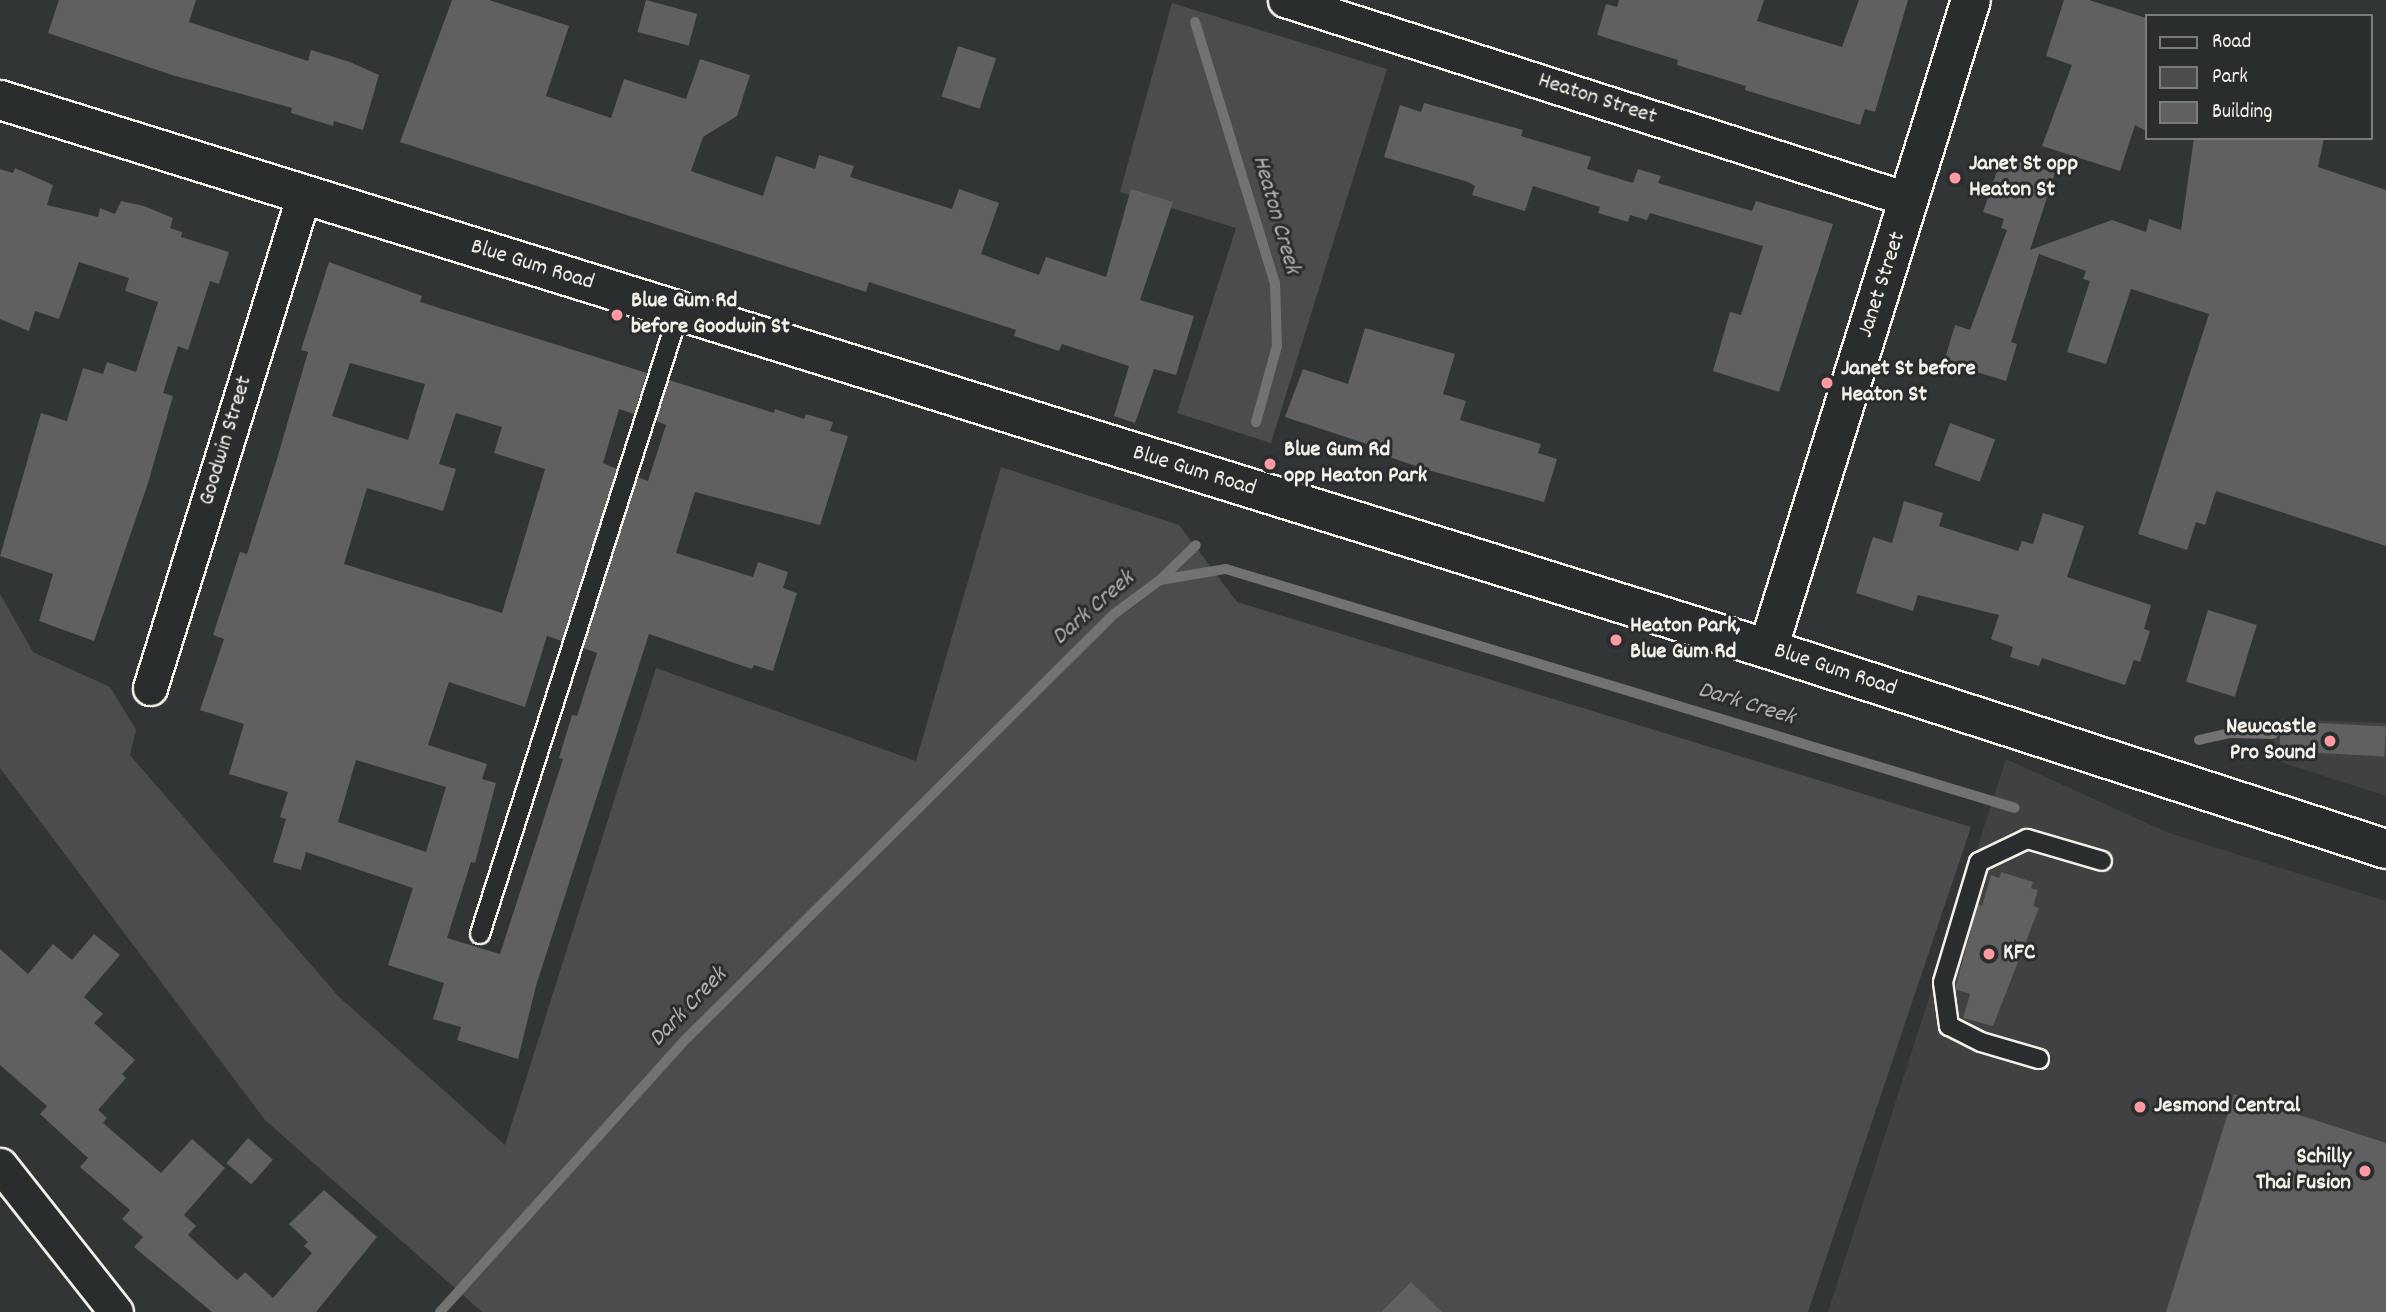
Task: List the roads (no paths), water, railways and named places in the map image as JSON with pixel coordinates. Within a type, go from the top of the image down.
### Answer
[{"type":"main road","name":"Janet Street","points":[[1768,649],[1971,0]]},
{"type":"main road","name":"Blue Gum Road","points":[[0,100],[1768,649],[2386,849]]},
{"type":"street","name":"Heaton Street","points":[[1285,0],[1347,9],[1910,200]]},
{"type":"street","name":"Goodwin Street","points":[[150,688],[304,194]]},
{"type":"street","points":[[0,1165],[116,1312]]},
{"type":"lane","points":[[480,933],[679,312]]},
{"type":"lane","points":[[2039,1059],[1981,1042],[1949,1026],[1943,982],[1979,862],[2027,838],[2102,860]]},
{"type":"waterway","name":"Heaton Creek","points":[[1195,22],[1275,283],[1277,346],[1256,422]]},
{"type":"waterway","name":"Heaton Creek","points":[[1160,580],[1196,545]]},
{"type":"waterway","name":"Dark Creek","points":[[440,1312],[686,1039],[1114,614],[1160,580],[1226,569],[2015,808]]},
{"type":"waterway","name":"Dark Creek","points":[[2199,740],[2230,733],[2273,734]]},
{"type":"place","name":"Janet St opp Heaton St","points":[[1955,178]]},
{"type":"place","name":"Blue Gum Rd before Goodwin St","points":[[617,315]]},
{"type":"place","name":"Janet St before Heaton St","points":[[1827,383]]},
{"type":"place","name":"Blue Gum Rd opp Heaton Park","points":[[1270,464]]},
{"type":"place","name":"Heaton Park, Blue Gum Rd","points":[[1616,640]]},
{"type":"place","name":"Newcastle Pro Sound","points":[[2330,741]]},
{"type":"place","name":"KFC","points":[[1989,954]]},
{"type":"place","name":"Jesmond Central","points":[[2140,1107]]},
{"type":"place","name":"Schilly Thai Fusion","points":[[2365,1171]]}]
